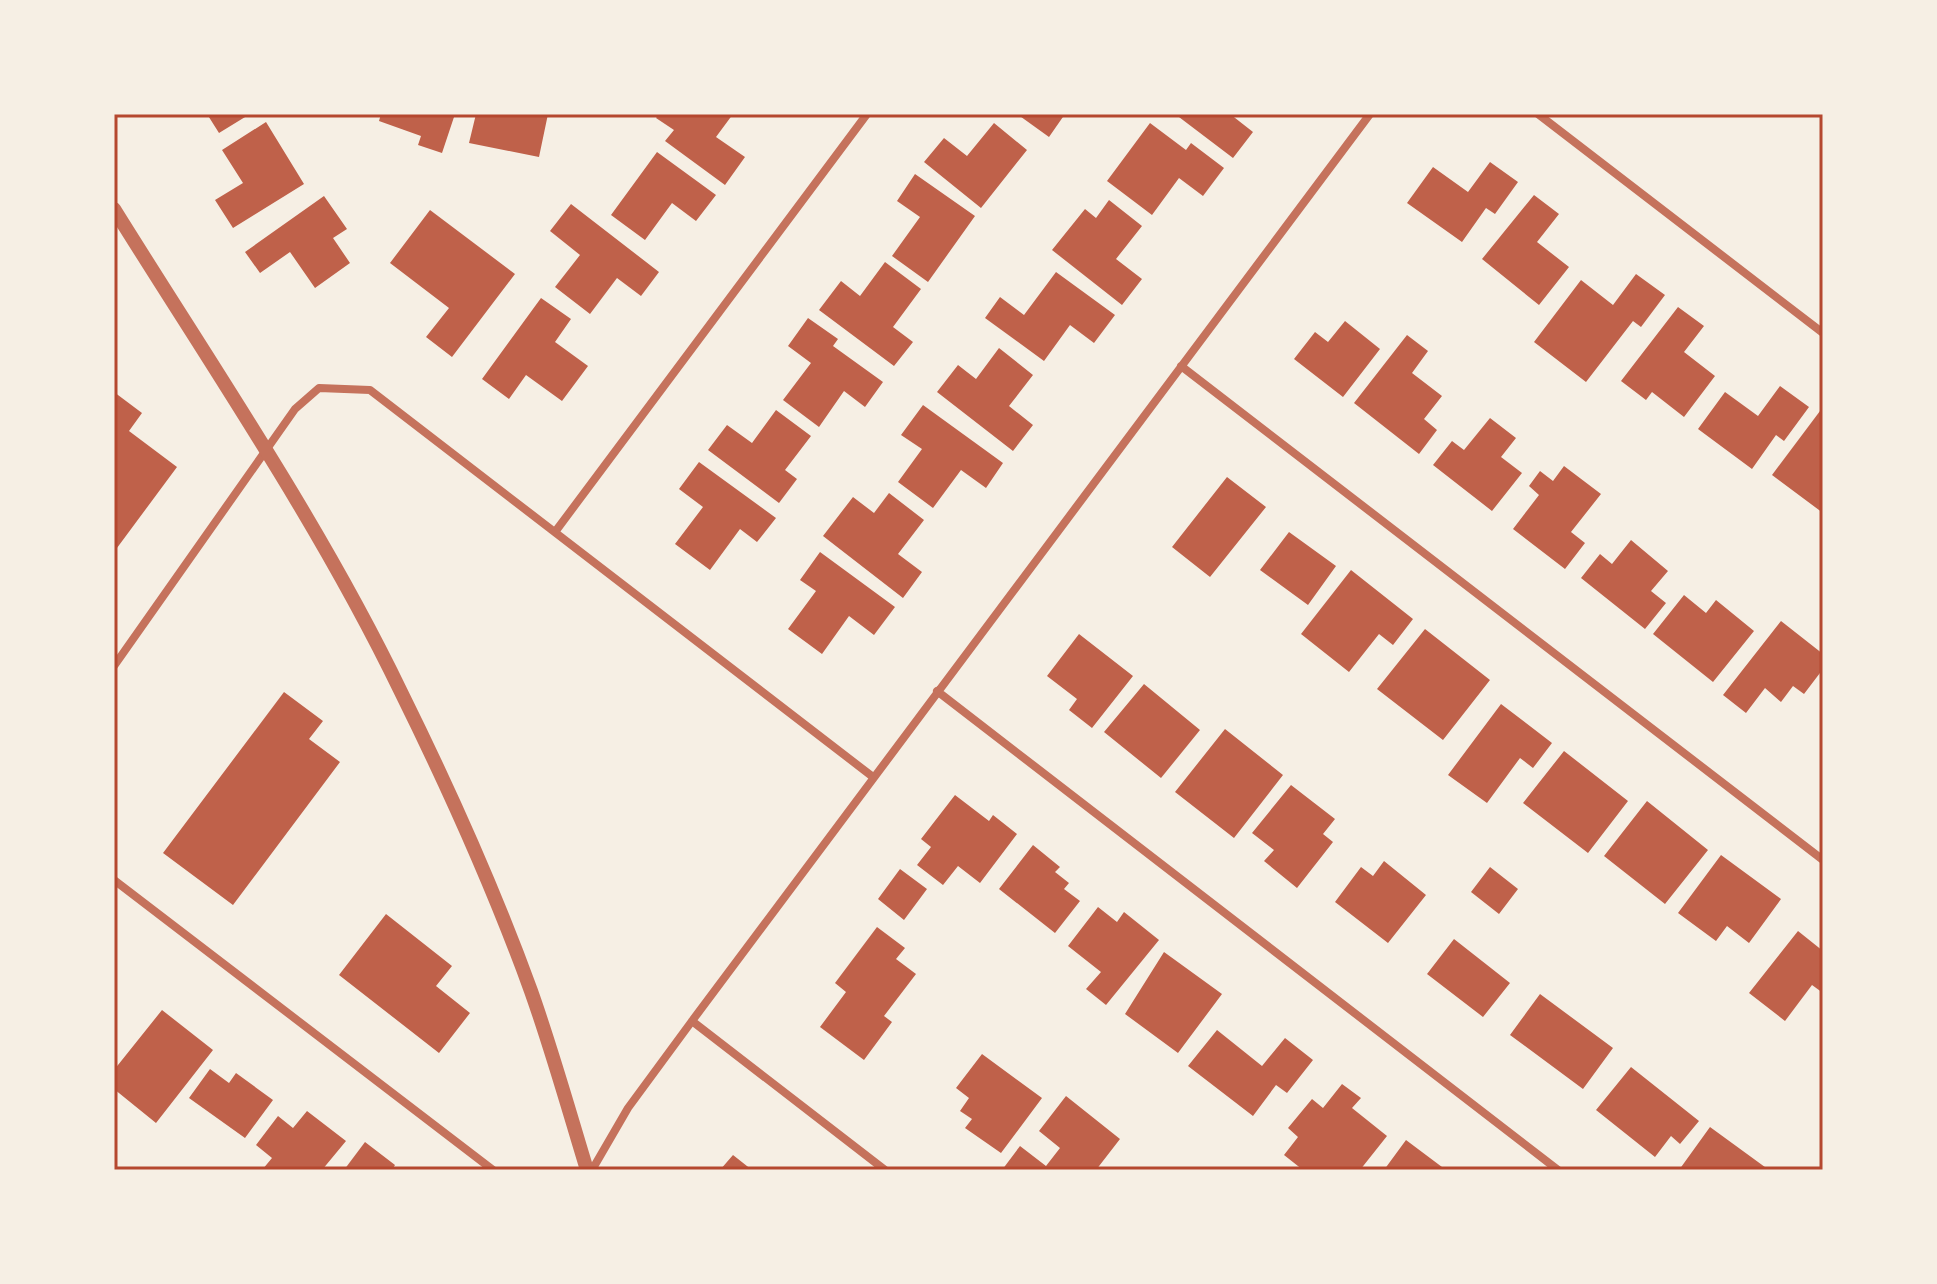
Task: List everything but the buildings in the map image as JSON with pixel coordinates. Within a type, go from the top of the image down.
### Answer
[{"type":"street","points":[[555,532],[867,114]]},
{"type":"street","points":[[590,1170],[628,1108],[692,1021],[1370,114]]},
{"type":"street","points":[[1538,114],[1823,333]]},
{"type":"street","points":[[114,209],[266,453],[350,594],[393,676],[470,840],[531,992],[590,1170]]},
{"type":"street","points":[[1181,366],[1823,860]]},
{"type":"street","points":[[114,666],[295,409],[319,388],[370,390],[873,777]]},
{"type":"street","points":[[937,691],[1558,1170]]},
{"type":"street","points":[[114,880],[493,1170]]},
{"type":"street","points":[[692,1021],[885,1170]]}]
